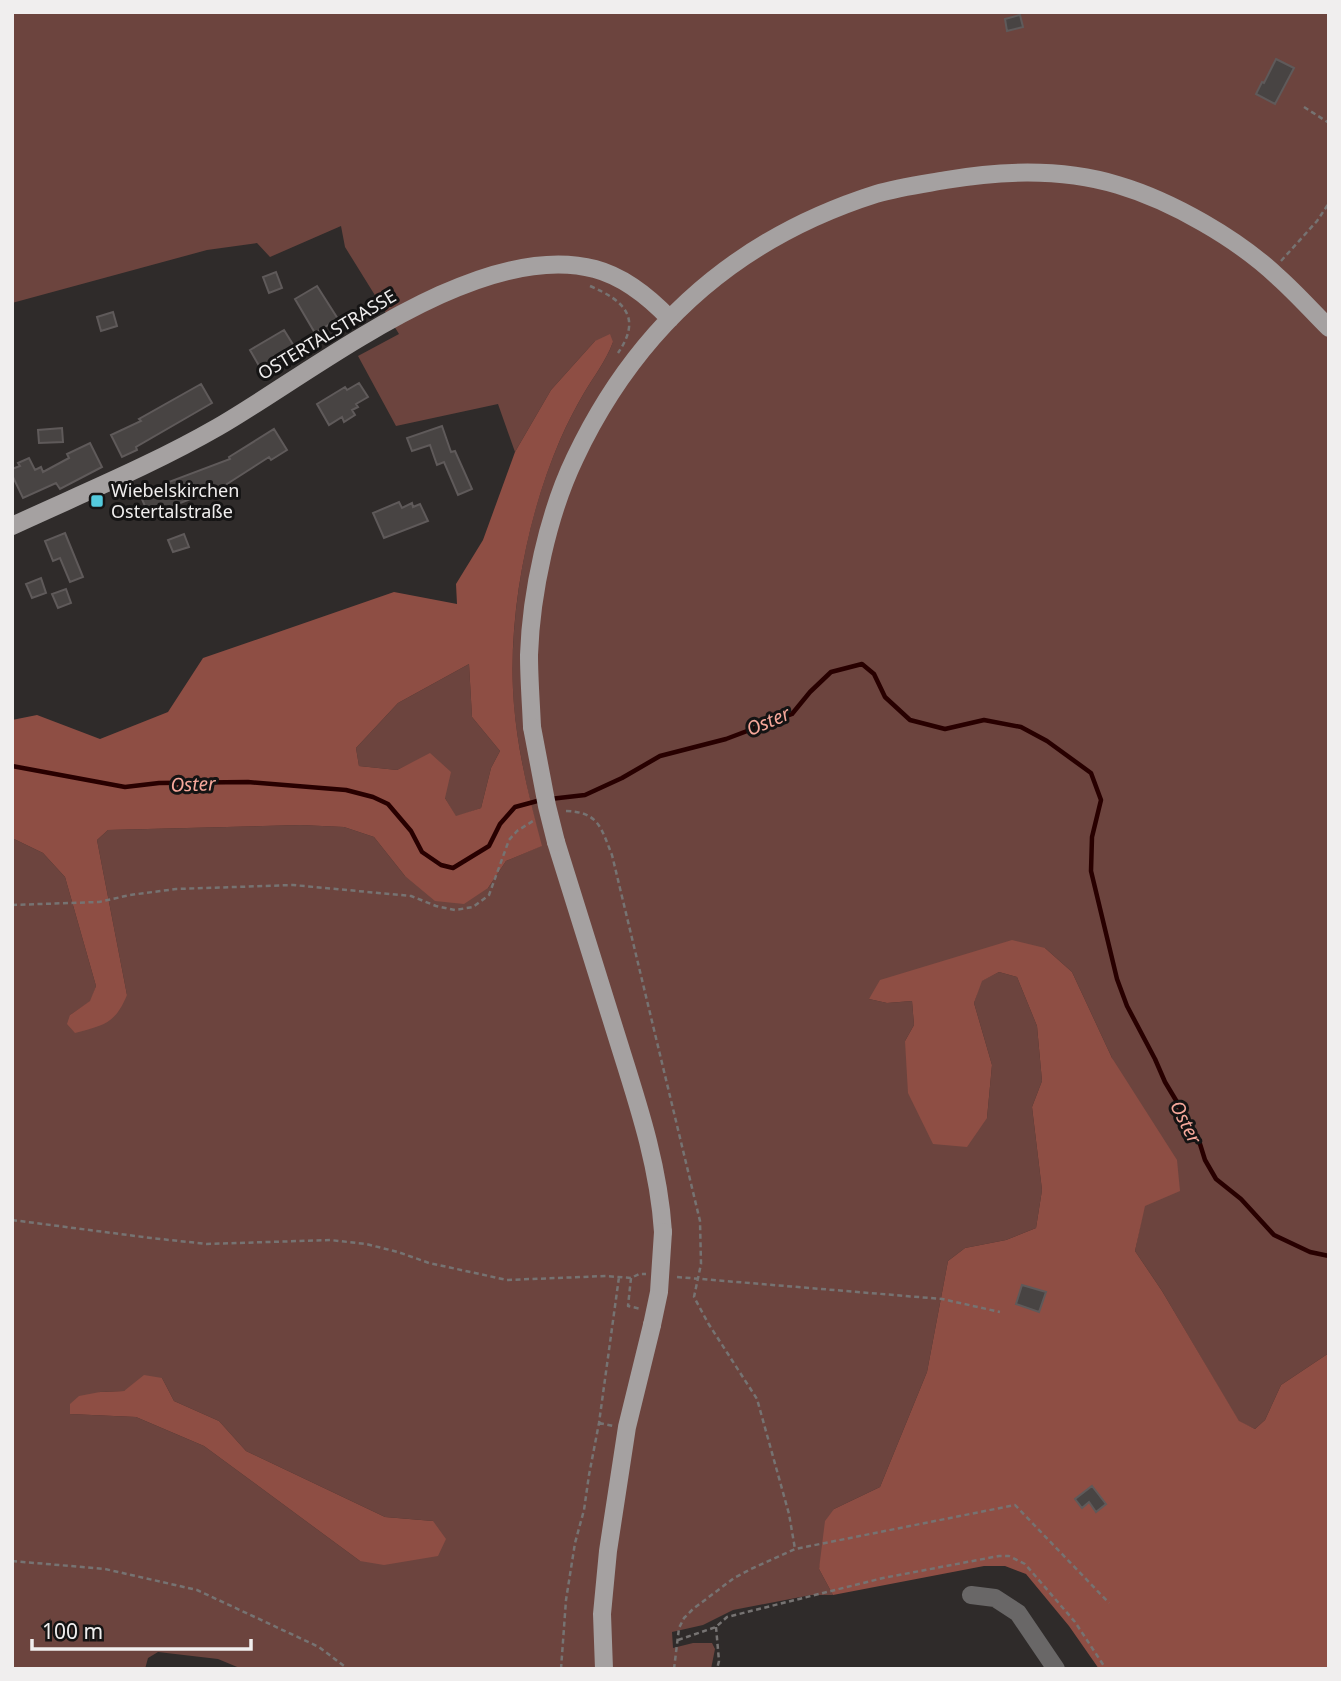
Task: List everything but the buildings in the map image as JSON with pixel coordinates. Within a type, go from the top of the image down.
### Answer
[{"type":"main road","points":[[604,1669],[602,1614],[608,1551],[627,1427],[648,1317],[659,1292],[663,1232],[657,1177],[640,1114],[547,806],[532,727],[529,655],[541,562],[555,510],[573,460],[593,423],[631,363],[670,319],[731,265],[760,245],[827,212],[877,194],[961,177],[1050,172],[1088,177],[1149,196],[1178,209],[1247,251],[1329,328]]},
{"type":"main road","name":"OSTERTALSTRASSE","points":[[12,526],[183,447],[394,317],[430,299],[494,275],[521,268],[550,265],[572,265],[596,270],[615,277],[650,299],[670,319]]},
{"type":"lane","points":[[971,1595],[995,1598],[1018,1614],[1056,1669]]},
{"type":"path","points":[[1304,107],[1329,123]]},
{"type":"path","points":[[1271,271],[1299,242],[1329,203]]},
{"type":"path","points":[[562,811],[580,812],[593,818],[600,825],[612,855],[700,1221],[701,1264],[694,1297],[757,1399],[789,1514],[795,1549]]},
{"type":"path","points":[[12,905],[99,902],[176,889],[293,886],[411,896],[445,908],[464,909],[473,907],[489,895],[509,840],[517,831],[542,818]]},
{"type":"path","points":[[12,1220],[207,1244],[330,1240],[366,1244],[429,1263],[507,1280],[631,1278],[639,1274]]},
{"type":"path","points":[[561,1669],[566,1600],[599,1423],[620,1277]]},
{"type":"path","points":[[631,1278],[628,1306],[648,1317]]},
{"type":"path","points":[[697,1280],[942,1299],[1000,1312]]},
{"type":"path","points":[[599,1423],[617,1426]]},
{"type":"path","points":[[674,1669],[679,1628],[684,1618],[734,1578],[795,1549],[1014,1505],[1109,1602]]},
{"type":"path","points":[[678,1640],[716,1627],[727,1617],[883,1578],[1009,1556],[1025,1564],[1075,1622],[1106,1669]]},
{"type":"path","points":[[12,1561],[105,1570],[197,1590],[319,1647],[348,1669]]},
{"type":"path","points":[[716,1627],[719,1661],[717,1669]]},
{"type":"shaded area","points":[[12,12],[1329,12],[1329,1353],[1281,1385],[1265,1420],[1255,1429],[1239,1422],[1162,1291],[1135,1251],[1144,1206],[1112,1058],[1072,972],[1045,948],[869,999],[887,1003],[912,1001],[914,1025],[905,1041],[987,1118],[992,1065],[974,1003],[981,981],[999,972],[1017,977],[1037,1026],[1042,1081],[1032,1107],[1042,1190],[1036,1228],[1006,1240],[965,1248],[948,1261],[927,1372],[880,1487],[834,1509],[819,1569],[833,1595],[811,1595],[733,1610],[703,1625],[672,1632],[673,1648],[693,1643],[712,1643],[715,1649],[711,1669],[242,1669],[218,1659],[158,1652],[148,1658],[145,1669],[12,1669],[12,838],[43,853],[65,877],[96,986],[91,1001],[70,1015],[127,995],[97,840],[108,830],[300,825],[344,827],[374,837],[405,876],[488,888],[506,861],[541,846],[521,759],[514,706],[513,640],[522,570],[537,503],[548,470],[571,416],[613,342],[595,341],[551,390],[515,452],[498,404],[396,426],[358,356],[399,334],[345,247],[341,226],[270,257],[257,243],[207,250],[12,303]],"holes":[[[162,1378],[174,1401],[219,1421],[246,1451],[385,1517],[433,1521],[360,1561],[204,1446],[136,1417],[70,1414],[100,1392],[124,1391]]]},
{"type":"shaded area","points":[[610,334],[613,342],[571,416],[537,503],[522,571],[513,639],[514,705],[518,741],[542,846],[506,861],[488,888],[464,904],[435,901],[405,876],[374,837],[344,827],[300,825],[108,830],[97,840],[127,995],[113,1018],[94,1028],[75,1033],[67,1024],[70,1015],[90,1001],[96,986],[65,877],[43,853],[12,838],[12,720],[37,715],[100,739],[168,712],[203,658],[394,592],[457,604],[456,584],[483,540],[515,452],[551,390],[595,341]],"holes":[[[469,664],[472,717],[500,751],[491,768],[481,808],[456,816],[445,798],[451,772],[430,753],[397,770],[359,766],[356,748],[398,703]]]},
{"type":"shaded area","points":[[469,664],[472,717],[500,751],[491,768],[481,808],[456,817],[445,798],[430,754],[397,770],[359,766],[356,748],[398,703]]},
{"type":"shaded area","points":[[1012,940],[1045,948],[1072,972],[1112,1058],[1177,1160],[1180,1191],[1145,1206],[1135,1251],[1162,1291],[1239,1421],[1255,1429],[1265,1420],[1281,1385],[1329,1353],[1329,1669],[1099,1669],[1069,1626],[1026,1574],[1005,1566],[984,1566],[833,1595],[819,1569],[825,1521],[834,1509],[880,1487],[927,1372],[948,1261],[965,1248],[1006,1240],[1036,1228],[1042,1190],[1032,1107],[1042,1081],[1037,1026],[1017,977],[999,972],[982,981],[974,1003],[992,1065],[987,1118],[967,1147],[933,1144],[908,1093],[905,1041],[914,1025],[912,1001],[887,1003],[869,999],[880,980]]},
{"type":"shaded area","points":[[144,1375],[162,1378],[174,1401],[219,1421],[246,1451],[385,1517],[433,1521],[446,1539],[438,1556],[384,1565],[360,1561],[204,1446],[136,1417],[70,1414],[70,1404],[79,1396],[124,1391]]},
{"type":"waterway","name":"Oster","points":[[550,799],[585,795],[660,756],[726,739],[792,714],[831,672],[862,664],[874,674],[885,697],[910,720],[945,729],[984,720],[1021,727],[1047,741],[1091,773],[1101,800],[1092,837],[1091,871],[1117,979],[1127,1006],[1200,1144],[1205,1160],[1216,1179],[1241,1199],[1274,1235],[1310,1252],[1329,1256]]},
{"type":"waterway","name":"Oster","points":[[12,766],[125,787],[159,783],[248,782],[346,790],[388,804],[411,831],[422,852],[441,865],[453,868],[489,846],[500,824],[515,807],[541,800]]},
{"type":"place","name":"Wiebelskirchen Ostertalstraße","points":[[97,501]]}]
